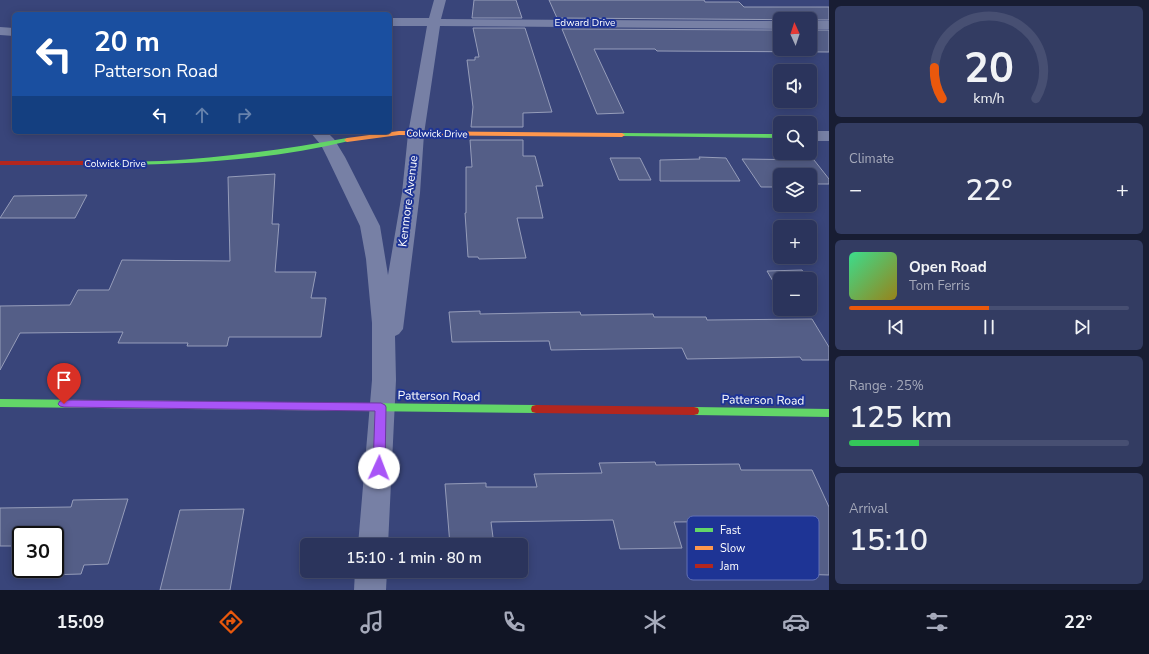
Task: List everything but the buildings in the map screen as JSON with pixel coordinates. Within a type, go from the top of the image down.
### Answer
[{"type":"street","name":"Kenmore Avenue","points":[[374,538],[379,468],[381,407],[384,380],[411,193],[416,134],[434,22],[440,0]]},
{"type":"street","name":"Edward Drive","points":[[392,22],[773,25]]},
{"type":"street","points":[[817,25],[829,25]]},
{"type":"street","points":[[0,31],[12,32]]},
{"type":"street","name":"Colwick Drive","points":[[392,133],[773,136]]},
{"type":"street","name":"Colwick Drive","points":[[0,163],[161,163],[251,156],[289,151],[323,137],[380,134]]},
{"type":"street","points":[[817,136],[829,136]]},
{"type":"street","name":"Kenmore Avenue","points":[[323,137],[370,226],[376,260],[383,323],[384,380]]},
{"type":"street","name":"Patterson Road","points":[[0,403],[829,413]]},
{"type":"street","points":[[370,590],[371,578]]},
{"type":"traffic: fast","points":[[622,135],[773,136]]},
{"type":"traffic: fast","points":[[95,163],[161,163],[205,160],[289,151],[347,140]]},
{"type":"traffic: fast","points":[[0,403],[536,409]]},
{"type":"traffic: fast","points":[[694,411],[829,413]]},
{"type":"traffic: slow","points":[[347,140],[392,134]]},
{"type":"traffic: slow","points":[[392,134],[622,135]]},
{"type":"traffic: jam","points":[[0,163],[95,163]]},
{"type":"traffic: jam","points":[[536,409],[694,411]]},
{"type":"route","points":[[64,404],[381,407],[379,468]]}]
